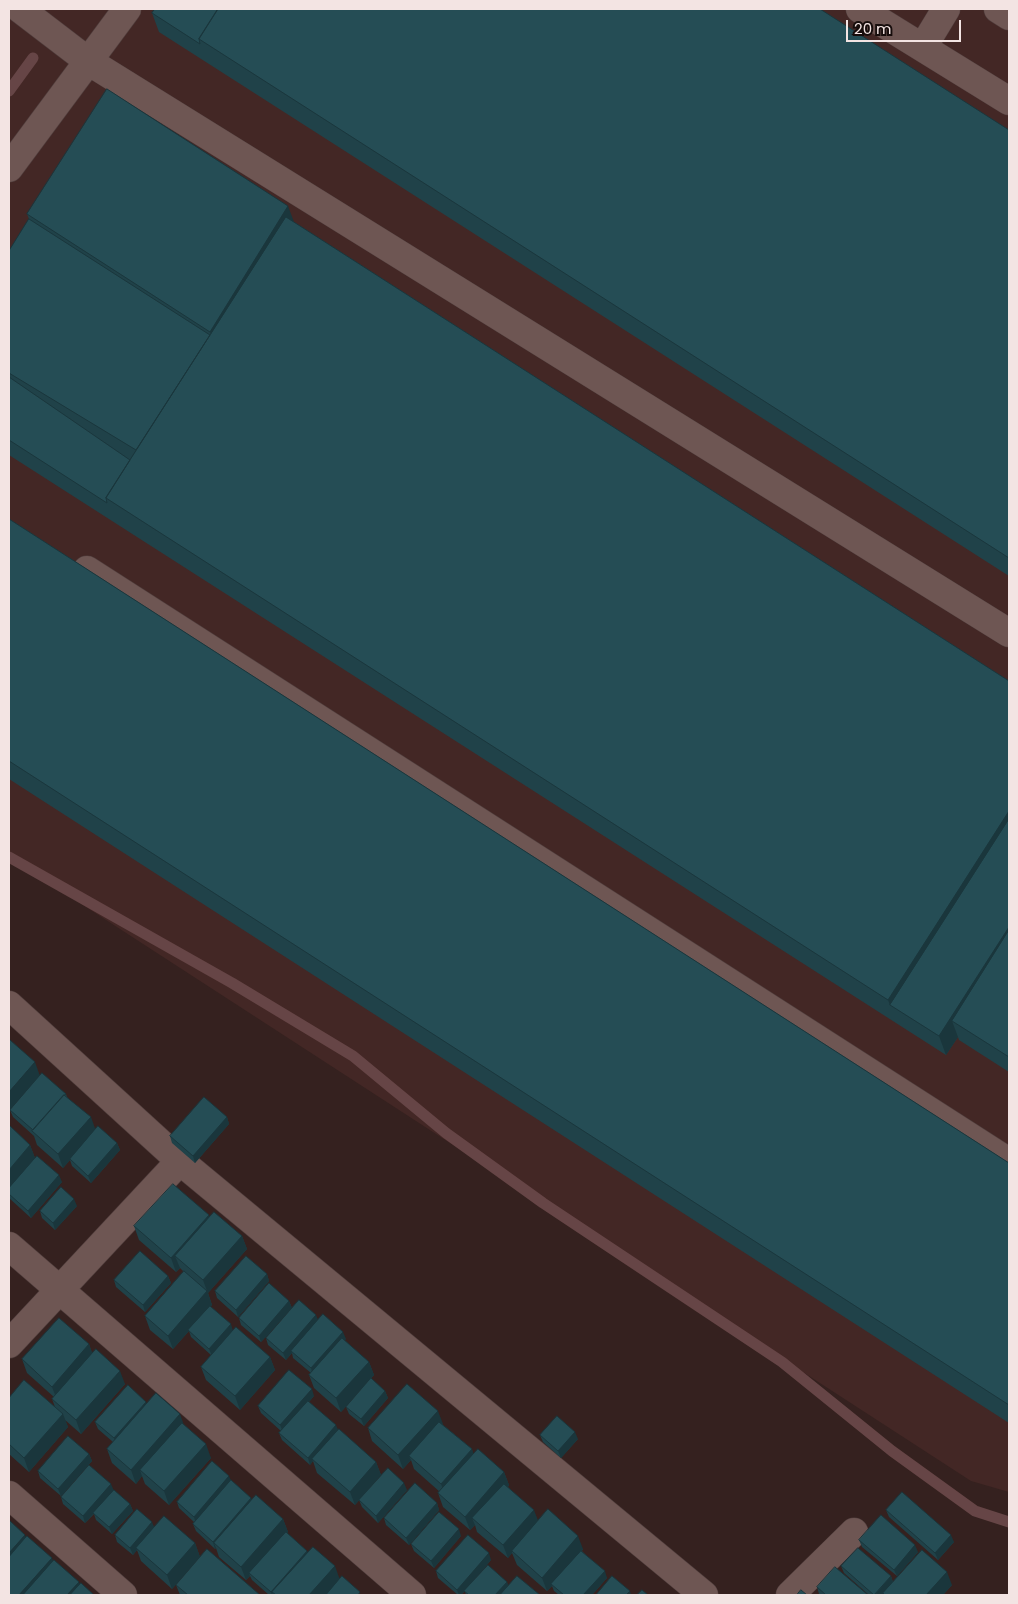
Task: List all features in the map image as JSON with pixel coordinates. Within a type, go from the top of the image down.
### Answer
[{"type":"street","points":[[20,9],[88,61],[1009,633]]},
{"type":"street","points":[[9,168],[127,9]]},
{"type":"street","points":[[860,9],[1009,101]]},
{"type":"street","points":[[922,47],[946,9]]},
{"type":"street","points":[[998,9],[1009,16]]},
{"type":"street","points":[[68,557],[1009,1162]]},
{"type":"street","points":[[9,1005],[180,1161],[704,1595]]},
{"type":"street","points":[[9,1344],[180,1161]]},
{"type":"street","points":[[9,1246],[412,1595]]},
{"type":"street","points":[[9,1495],[123,1595]]},
{"type":"street","points":[[790,1595],[854,1532]]},
{"type":"shaded area","points":[[9,9],[1009,9],[1009,1492],[971,1481],[9,857]]},
{"type":"building","points":[[155,9],[218,9],[199,39],[200,44],[152,13]]},
{"type":"building","points":[[218,9],[820,9],[1009,130],[1009,558],[199,39]]},
{"type":"building","points":[[107,89],[288,206],[210,332],[27,214]]},
{"type":"building","points":[[286,217],[1009,681],[1009,811],[888,1000],[106,498]]},
{"type":"building","points":[[29,219],[210,335],[136,450],[9,373],[9,251]]},
{"type":"building","points":[[9,377],[130,460],[106,498],[107,503],[9,440]]},
{"type":"building","points":[[9,519],[1009,1163],[1009,1405],[9,761]]},
{"type":"building","points":[[1009,819],[1009,927],[939,1036],[890,1005]]},
{"type":"building","points":[[1009,930],[1009,1057],[952,1021]]},
{"type":"building","points":[[9,1041],[35,1062],[9,1092]]},
{"type":"building","points":[[42,1073],[66,1094],[33,1130],[10,1110]]},
{"type":"building","points":[[64,1095],[91,1117],[58,1154],[32,1131]]},
{"type":"building","points":[[204,1097],[227,1117],[193,1156],[170,1136]]},
{"type":"building","points":[[9,1125],[30,1145],[9,1170]]},
{"type":"building","points":[[98,1126],[117,1143],[88,1176],[70,1159]]},
{"type":"building","points":[[37,1156],[59,1175],[28,1211],[9,1194],[9,1188]]},
{"type":"building","points":[[173,1184],[209,1215],[171,1258],[134,1226]]},
{"type":"building","points":[[61,1187],[74,1199],[53,1223],[40,1211]]},
{"type":"building","points":[[214,1212],[242,1236],[203,1280],[175,1256]]},
{"type":"building","points":[[140,1251],[168,1276],[143,1305],[114,1280]]},
{"type":"building","points":[[246,1256],[267,1274],[236,1310],[215,1291]]},
{"type":"building","points":[[184,1271],[207,1291],[168,1336],[145,1316]]},
{"type":"building","points":[[269,1283],[289,1301],[259,1336],[239,1318]]},
{"type":"building","points":[[299,1300],[316,1315],[283,1353],[266,1338]]},
{"type":"building","points":[[210,1306],[231,1324],[209,1349],[188,1330]]},
{"type":"building","points":[[323,1314],[343,1332],[311,1368],[291,1351]]},
{"type":"building","points":[[59,1318],[89,1344],[52,1387],[22,1359]]},
{"type":"building","points":[[236,1327],[270,1357],[235,1396],[201,1367]]},
{"type":"building","points":[[342,1338],[369,1362],[336,1398],[309,1375]]},
{"type":"building","points":[[96,1349],[120,1371],[76,1420],[52,1399]]},
{"type":"building","points":[[289,1370],[312,1389],[280,1425],[258,1406]]},
{"type":"building","points":[[371,1378],[385,1391],[361,1419],[346,1407]]},
{"type":"building","points":[[24,1380],[63,1414],[24,1458],[9,1444],[9,1398]]},
{"type":"building","points":[[407,1384],[438,1411],[398,1455],[368,1428]]},
{"type":"building","points":[[128,1385],[146,1402],[114,1438],[95,1422]]},
{"type":"building","points":[[156,1393],[180,1414],[131,1470],[107,1449]]},
{"type":"building","points":[[308,1401],[336,1425],[308,1458],[279,1433]]},
{"type":"building","points":[[557,1416],[575,1432],[558,1451],[540,1435]]},
{"type":"building","points":[[439,1422],[472,1449],[441,1484],[409,1456]]},
{"type":"building","points":[[182,1423],[206,1444],[164,1491],[140,1470]]},
{"type":"building","points":[[339,1429],[376,1462],[350,1492],[312,1459]]},
{"type":"building","points":[[68,1436],[89,1454],[58,1489],[38,1471]]},
{"type":"building","points":[[478,1449],[504,1472],[465,1517],[438,1493]]},
{"type":"building","points":[[212,1461],[229,1476],[194,1517],[177,1502]]},
{"type":"building","points":[[89,1465],[111,1484],[83,1516],[61,1497]]},
{"type":"building","points":[[388,1468],[404,1483],[376,1516],[359,1500]]},
{"type":"building","points":[[231,1480],[251,1498],[213,1542],[193,1524]]},
{"type":"building","points":[[415,1483],[437,1503],[406,1538],[384,1518]]},
{"type":"building","points":[[504,1484],[534,1510],[503,1545],[472,1518]]},
{"type":"building","points":[[114,1490],[130,1504],[109,1527],[93,1513]]},
{"type":"building","points":[[902,1492],[951,1535],[935,1553],[886,1510]]},
{"type":"building","points":[[256,1495],[283,1519],[241,1567],[214,1543]]},
{"type":"building","points":[[137,1509],[152,1522],[130,1548],[115,1535]]},
{"type":"building","points":[[548,1509],[578,1536],[542,1578],[512,1551]]},
{"type":"building","points":[[439,1512],[459,1529],[431,1561],[411,1544]]},
{"type":"building","points":[[881,1515],[915,1545],[894,1570],[859,1540]]},
{"type":"building","points":[[164,1516],[195,1543],[167,1575],[136,1548]]},
{"type":"building","points":[[9,1520],[25,1535],[9,1553]]},
{"type":"building","points":[[286,1532],[307,1551],[271,1592],[249,1573]]},
{"type":"building","points":[[468,1535],[489,1553],[457,1590],[436,1571]]},
{"type":"building","points":[[27,1536],[52,1558],[19,1595],[9,1595],[9,1557]]},
{"type":"building","points":[[313,1547],[335,1566],[309,1595],[276,1595],[272,1592]]},
{"type":"building","points":[[858,1548],[891,1576],[874,1595],[841,1566]]},
{"type":"building","points":[[207,1549],[260,1595],[188,1595],[176,1585]]},
{"type":"building","points":[[922,1550],[947,1572],[926,1595],[885,1595],[883,1593]]},
{"type":"building","points":[[581,1551],[605,1571],[583,1595],[564,1595],[551,1584]]},
{"type":"building","points":[[54,1560],[79,1582],[67,1595],[23,1595]]},
{"type":"building","points":[[488,1565],[507,1582],[495,1595],[469,1595],[464,1591]]},
{"type":"building","points":[[835,1567],[868,1595],[826,1595],[817,1587]]},
{"type":"building","points":[[342,1576],[360,1592],[358,1595],[326,1595]]},
{"type":"building","points":[[517,1576],[540,1595],[500,1595]]},
{"type":"building","points":[[612,1576],[630,1591],[626,1595],[596,1595]]},
{"type":"building","points":[[81,1583],[94,1595],[70,1595]]},
{"type":"building","points":[[642,1590],[648,1595],[637,1595]]},
{"type":"building","points":[[801,1590],[807,1595],[797,1595]]},
{"type":"waterway","points":[[9,91],[33,58]]},
{"type":"waterway","points":[[9,857],[232,983],[353,1056],[446,1133],[543,1203],[782,1362],[892,1451],[975,1511],[1009,1522]]}]
